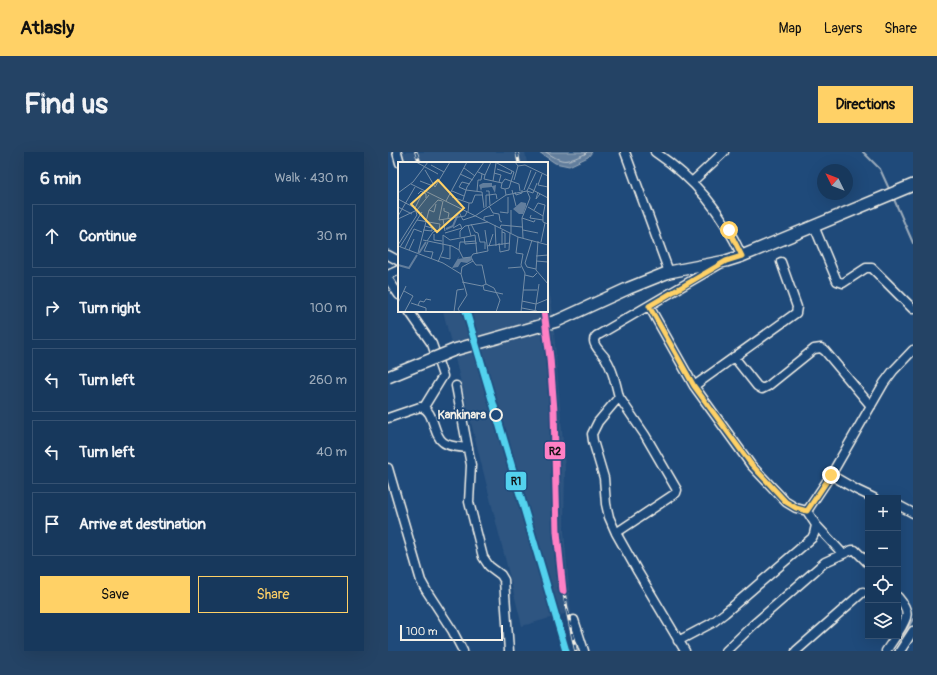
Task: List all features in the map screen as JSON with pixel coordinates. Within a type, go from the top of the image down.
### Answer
[{"type":"main road","points":[[388,376],[454,350],[557,321],[629,288],[669,272],[726,261],[742,256],[913,185]]},
{"type":"street","points":[[397,152],[400,162]]},
{"type":"street","points":[[625,152],[669,272]]},
{"type":"street","points":[[655,152],[692,182],[725,221],[742,256]]},
{"type":"street","points":[[692,182],[724,152]]},
{"type":"street","points":[[814,226],[837,281],[843,283],[866,268],[872,268],[913,309]]},
{"type":"street","points":[[388,255],[398,260]]},
{"type":"street","points":[[616,533],[676,493],[677,490],[649,442],[619,397],[614,377],[606,358],[595,344],[595,337],[726,261]]},
{"type":"street","points":[[694,386],[796,313],[797,307],[781,262]]},
{"type":"street","points":[[388,275],[398,270]]},
{"type":"street","points":[[388,279],[398,294]]},
{"type":"street","points":[[649,306],[694,386],[757,472],[786,502],[796,508],[807,511],[816,525],[843,554]]},
{"type":"street","points":[[410,312],[432,344],[443,376],[424,407]]},
{"type":"street","points":[[734,357],[757,386],[762,389],[768,386],[814,349],[821,348],[871,406]]},
{"type":"street","points":[[807,511],[831,475],[884,383],[913,350]]},
{"type":"street","points":[[456,386],[472,472],[469,502],[483,557],[489,566],[501,575],[504,580],[509,651]]},
{"type":"street","points":[[619,397],[598,422],[592,434],[604,478],[606,504],[616,533],[685,651]]},
{"type":"street","points":[[388,418],[424,407]]},
{"type":"street","points":[[424,407],[428,411],[438,437],[444,443],[468,448]]},
{"type":"street","points":[[388,468],[421,581],[452,630],[463,651]]},
{"type":"street","points":[[831,475],[868,495]]},
{"type":"street","points":[[901,507],[913,513]]},
{"type":"street","points":[[678,641],[712,622],[735,606],[812,538],[816,525]]},
{"type":"street","points":[[726,651],[753,625],[825,562],[852,550],[855,550],[865,560]]},
{"type":"street","points":[[796,651],[863,592]]},
{"type":"street","points":[[901,600],[910,612],[901,628]]},
{"type":"street","points":[[574,620],[584,651]]},
{"type":"street","points":[[900,651],[913,631]]},
{"type":"street","points":[[886,651],[894,639]]},
{"type":"shaded area","points":[[391,152],[525,152],[527,162],[398,162],[398,172]]},
{"type":"shaded area","points":[[548,284],[552,307],[565,468],[564,531],[571,612],[522,626],[443,312],[548,312]]},
{"type":"water","points":[[539,152],[592,152],[588,157],[569,166],[555,163]]},
{"type":"waterway","points":[[863,152],[880,169],[890,191]]},
{"type":"waterway","points":[[893,197],[913,243]]},
{"type":"waterway","points":[[895,651],[913,619]]},
{"type":"railway","points":[[416,152],[420,162]]},
{"type":"railway","points":[[517,152],[519,162]]},
{"type":"railway","points":[[466,312],[566,651]]},
{"type":"railway","points":[[544,312],[549,346],[553,400],[556,519],[560,571],[576,651]]},
{"type":"transit line","name":"R1","points":[[466,312],[566,651]]},
{"type":"transit line","name":"R2","points":[[544,312],[550,358],[554,411],[557,532],[563,591]]},
{"type":"place","name":"Kankinara","points":[[496,415]]},
{"type":"route","points":[[729,230],[742,256],[726,261],[649,306],[694,386],[715,416],[757,472],[790,506],[807,511],[831,475]]}]
